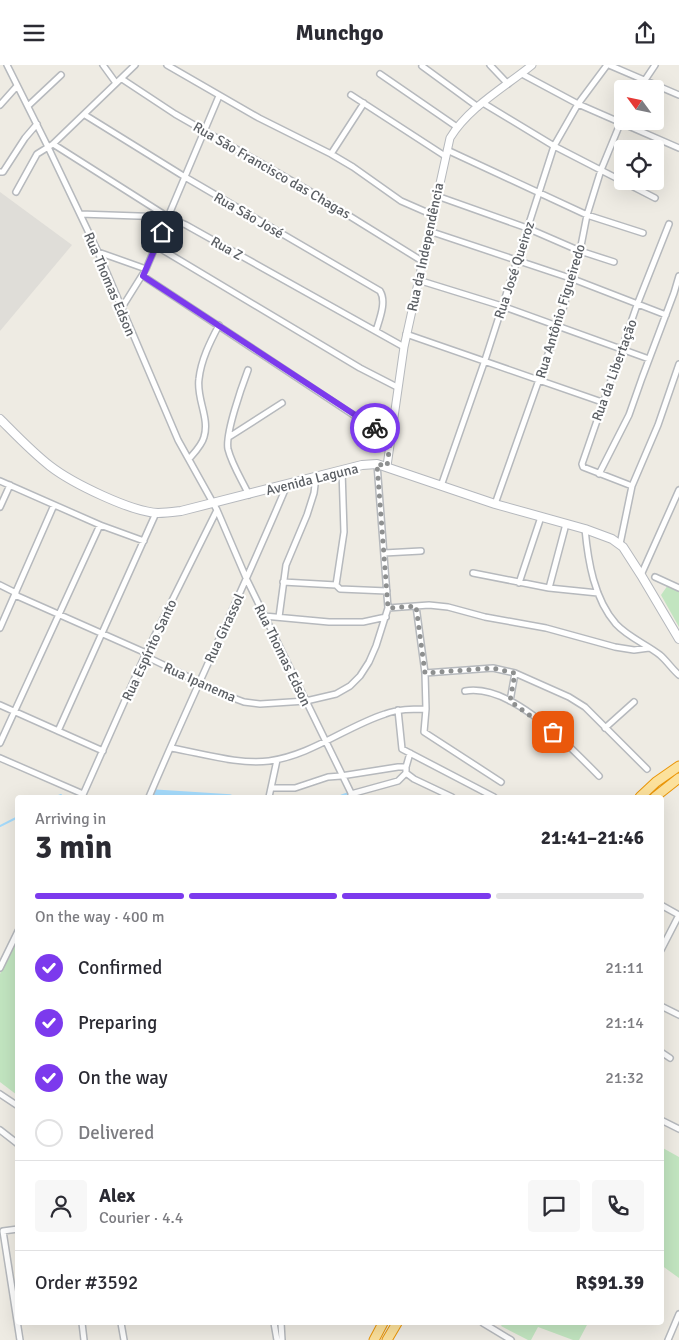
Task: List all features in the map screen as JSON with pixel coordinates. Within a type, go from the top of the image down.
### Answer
[{"type":"highway","points":[[642,795],[656,782],[679,766]]},
{"type":"highway","points":[[658,795],[679,778]]},
{"type":"highway","points":[[374,1340],[382,1325]]},
{"type":"highway","points":[[387,1340],[396,1325]]},
{"type":"main road","name":"Avenida Laguna","points":[[0,419],[32,451],[63,475],[115,500],[156,513],[215,507],[249,495],[342,470],[362,465],[377,464],[495,504],[585,529],[612,539],[620,545],[641,575],[679,639]]},
{"type":"street","name":"Rua Thomas Edson","points":[[7,65],[37,124],[51,145],[178,439],[215,507],[264,616],[352,795]]},
{"type":"street","points":[[103,65],[116,83]]},
{"type":"street","points":[[16,192],[37,154],[51,145],[85,115],[135,65]]},
{"type":"street","points":[[167,65],[219,96],[332,154],[401,201],[433,215]]},
{"type":"street","points":[[490,65],[508,85]]},
{"type":"street","name":"Rua da Independência","points":[[387,466],[406,334],[450,138],[457,127],[481,105],[532,65]]},
{"type":"street","points":[[608,65],[644,80],[655,65]]},
{"type":"street","name":"Rua José Queiroz","points":[[441,486],[485,360],[516,259],[554,147],[578,104],[608,65]]},
{"type":"street","points":[[422,66],[481,105],[554,147],[655,198]]},
{"type":"street","points":[[380,73],[457,127]]},
{"type":"street","points":[[522,74],[578,104],[614,117]]},
{"type":"street","points":[[28,106],[61,75]]},
{"type":"street","name":"Rua São Francisco das Chagas","points":[[122,79],[204,131],[306,189],[422,261]]},
{"type":"street","points":[[0,105],[17,86]]},
{"type":"street","points":[[664,89],[679,95]]},
{"type":"street","points":[[351,95],[446,153],[587,215],[644,233]]},
{"type":"street","points":[[121,309],[143,276],[219,96]]},
{"type":"street","points":[[332,154],[364,103]]},
{"type":"street","name":"Rua São José","points":[[85,115],[185,177],[380,291],[383,295],[383,302],[376,331]]},
{"type":"street","points":[[2,171],[37,124]]},
{"type":"street","name":"Rua Antônio Figueiredo","points":[[495,504],[558,326],[573,279],[587,215],[601,171],[618,130]]},
{"type":"street","points":[[642,130],[679,148]]},
{"type":"street","name":"Rua Z","points":[[51,145],[168,217],[186,225],[404,347]]},
{"type":"street","points":[[437,196],[527,228],[580,251],[614,262]]},
{"type":"street","points":[[80,214],[168,217]]},
{"type":"street","name":"Rua da Libertação","points":[[632,486],[583,467],[582,464],[637,305],[669,224]]},
{"type":"street","points":[[429,231],[573,279],[666,315]]},
{"type":"street","points":[[156,246],[360,368],[397,387]]},
{"type":"street","points":[[98,252],[146,269]]},
{"type":"street","points":[[143,276],[364,422],[391,437]]},
{"type":"street","points":[[599,474],[626,423],[679,276]]},
{"type":"street","points":[[418,280],[502,306],[649,359]]},
{"type":"street","points":[[189,459],[204,438],[206,430],[198,393],[199,379],[208,346],[219,325]]},
{"type":"street","points":[[406,334],[602,402]]},
{"type":"street","points":[[620,545],[632,486],[658,425],[679,365]]},
{"type":"street","points":[[248,371],[240,393],[228,446],[231,457],[249,495]]},
{"type":"street","points":[[229,437],[282,403]]},
{"type":"street","name":"Rua Ipanema","points":[[0,585],[15,594],[103,633],[199,683],[244,702],[260,704],[306,701],[336,694],[350,686],[360,676],[376,646],[388,608],[377,464]]},
{"type":"street","points":[[336,585],[344,531],[342,470]]},
{"type":"street","points":[[279,617],[282,582],[286,565],[312,500],[316,477]]},
{"type":"street","points":[[0,481],[100,525],[144,541]]},
{"type":"street","points":[[0,507],[10,485]]},
{"type":"street","name":"Rua Girassol","points":[[151,795],[199,683],[247,580],[287,485]]},
{"type":"street","points":[[641,575],[679,490]]},
{"type":"street","points":[[0,628],[54,505]]},
{"type":"street","name":"Rua Espírito Santo","points":[[83,795],[215,507]]},
{"type":"street","points":[[58,731],[156,513]]},
{"type":"street","points":[[519,583],[542,517]]},
{"type":"street","points":[[549,588],[566,524]]},
{"type":"street","points":[[0,743],[100,525]]},
{"type":"street","points":[[585,529],[588,554],[598,593],[616,624],[660,655],[679,675]]},
{"type":"street","points":[[384,553],[421,551]]},
{"type":"street","points":[[473,573],[549,588],[598,593]]},
{"type":"street","points":[[656,577],[679,588]]},
{"type":"street","points":[[282,582],[336,585],[340,589],[387,591]]},
{"type":"street","points":[[388,608],[429,605],[448,607],[485,617],[546,628],[615,647],[634,650],[649,648]]},
{"type":"street","points":[[416,606],[425,673],[425,733],[501,782]]},
{"type":"street","points":[[264,616],[329,622],[362,622],[386,617]]},
{"type":"street","points":[[425,673],[493,668],[515,673],[585,707],[647,769]]},
{"type":"street","points":[[510,701],[515,673]]},
{"type":"street","points":[[465,691],[489,692],[510,701],[553,732],[599,775]]},
{"type":"street","points":[[605,728],[634,701]]},
{"type":"street","points":[[0,705],[103,751]]},
{"type":"street","points":[[171,748],[247,761],[277,760],[309,750],[347,729],[384,714],[398,710],[426,709]]},
{"type":"street","points":[[398,710],[400,745],[402,749],[490,795]]},
{"type":"street","points":[[355,795],[398,781],[406,771],[410,753]]},
{"type":"street","points":[[0,758],[81,795]]},
{"type":"street","points":[[269,795],[277,760]]},
{"type":"street","points":[[271,788],[296,788],[328,777],[398,767],[406,771],[414,779],[448,795]]},
{"type":"street","points":[[664,907],[679,915],[664,944]]},
{"type":"street","points":[[0,968],[15,937]]},
{"type":"street","points":[[664,1008],[679,1015]]},
{"type":"street","points":[[664,1054],[670,1057]]},
{"type":"street","points":[[0,1094],[15,1104]]},
{"type":"street","points":[[664,1122],[679,1129]]},
{"type":"street","points":[[0,1130],[15,1142]]},
{"type":"street","points":[[15,1229],[3,1231],[15,1300]]},
{"type":"street","points":[[10,1277],[15,1276]]},
{"type":"street","points":[[668,1340],[679,1314]]},
{"type":"street","points":[[20,1325],[20,1340]]},
{"type":"street","points":[[82,1325],[84,1340]]},
{"type":"street","points":[[121,1325],[124,1340]]},
{"type":"street","points":[[274,1325],[277,1340]]},
{"type":"street","points":[[281,1325],[282,1340]]},
{"type":"street","points":[[486,1325],[511,1340]]},
{"type":"street","points":[[672,1330],[679,1334]]},
{"type":"shaded area","points":[[0,192],[72,245],[0,331]]},
{"type":"green space","points":[[668,585],[679,590],[679,627],[661,595]]},
{"type":"green space","points":[[15,943],[15,1093],[0,1082],[0,974]]},
{"type":"green space","points":[[664,1149],[679,1157],[679,1278],[664,1267]]},
{"type":"green space","points":[[587,1325],[579,1340],[573,1340],[538,1327],[531,1340],[528,1340],[501,1326]]},
{"type":"waterway","points":[[152,792],[199,795]]},
{"type":"waterway","points":[[0,826],[15,818]]},
{"type":"way so far","points":[[375,428],[391,437],[387,466],[377,464],[388,608],[416,606],[425,673],[493,668],[515,673],[510,701],[535,717],[553,732]]},
{"type":"route","points":[[162,232],[143,276],[375,428]]}]
